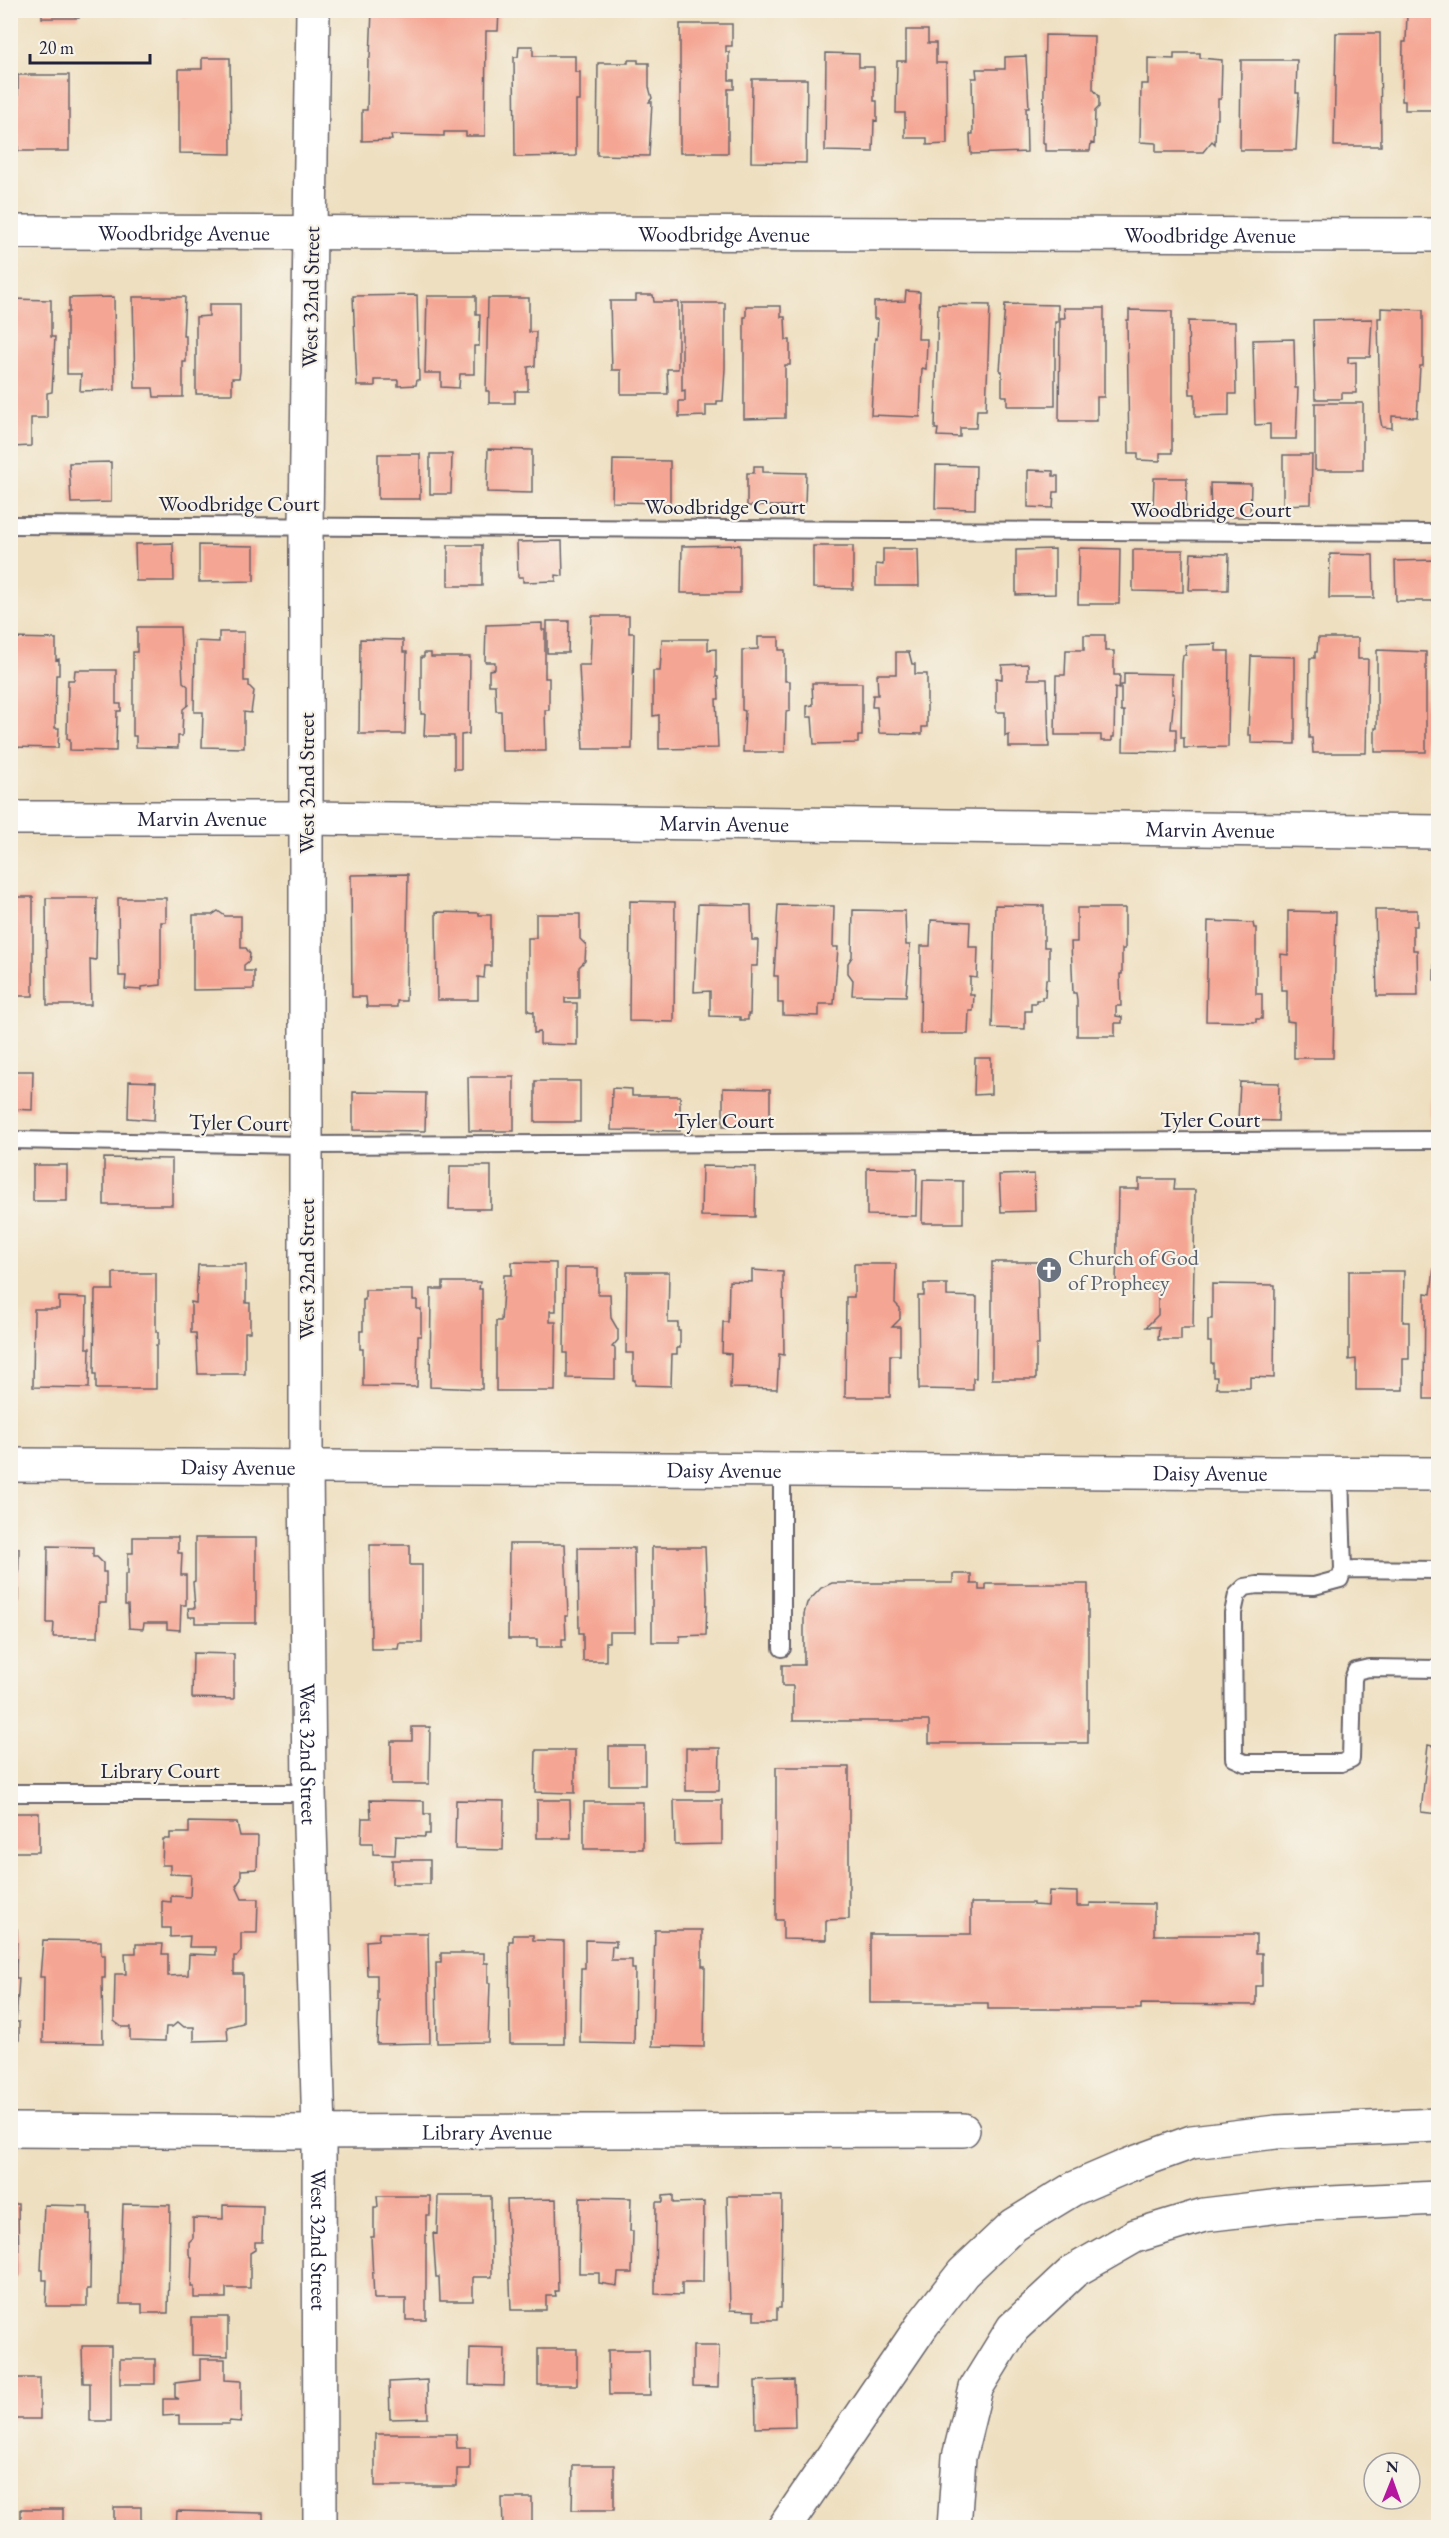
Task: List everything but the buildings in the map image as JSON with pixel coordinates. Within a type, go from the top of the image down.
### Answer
[{"type":"main road","name":"West 32nd Street","points":[[313,10],[312,235],[306,526],[306,1466],[309,1793],[319,2132],[320,2528]]},
{"type":"main road","name":"Woodbridge Avenue","points":[[10,232],[312,235],[1438,236]]},
{"type":"main road","name":"Marvin Avenue","points":[[10,818],[305,818],[1438,831]]},
{"type":"main road","name":"Daisy Avenue","points":[[10,1465],[1438,1474]]},
{"type":"main road","points":[[784,2528],[923,2324],[963,2273],[1014,2225],[1073,2189],[1192,2142],[1276,2132],[1438,2125]]},
{"type":"main road","name":"Library Avenue","points":[[10,2130],[319,2132],[963,2130]]},
{"type":"main road","points":[[954,2528],[959,2457],[976,2388],[1012,2328],[1074,2271],[1135,2236],[1204,2214],[1288,2205],[1438,2198]]},
{"type":"lane","name":"Woodbridge Court","points":[[10,525],[1438,533]]},
{"type":"lane","name":"Tyler Court","points":[[10,1140],[306,1145],[1438,1140]]},
{"type":"lane","points":[[782,1469],[782,1648]]},
{"type":"lane","points":[[1340,1474],[1341,1574]]},
{"type":"lane","points":[[1438,1570],[1341,1574],[1314,1586],[1257,1585],[1245,1587],[1237,1595],[1233,1613],[1234,1758],[1245,1763],[1341,1763],[1351,1759],[1353,1679],[1356,1671],[1369,1668],[1438,1669]]},
{"type":"lane","name":"Library Court","points":[[10,1793],[309,1793]]},
{"type":"place","name":"Church of God of Prophecy","points":[[1049,1270]]}]
